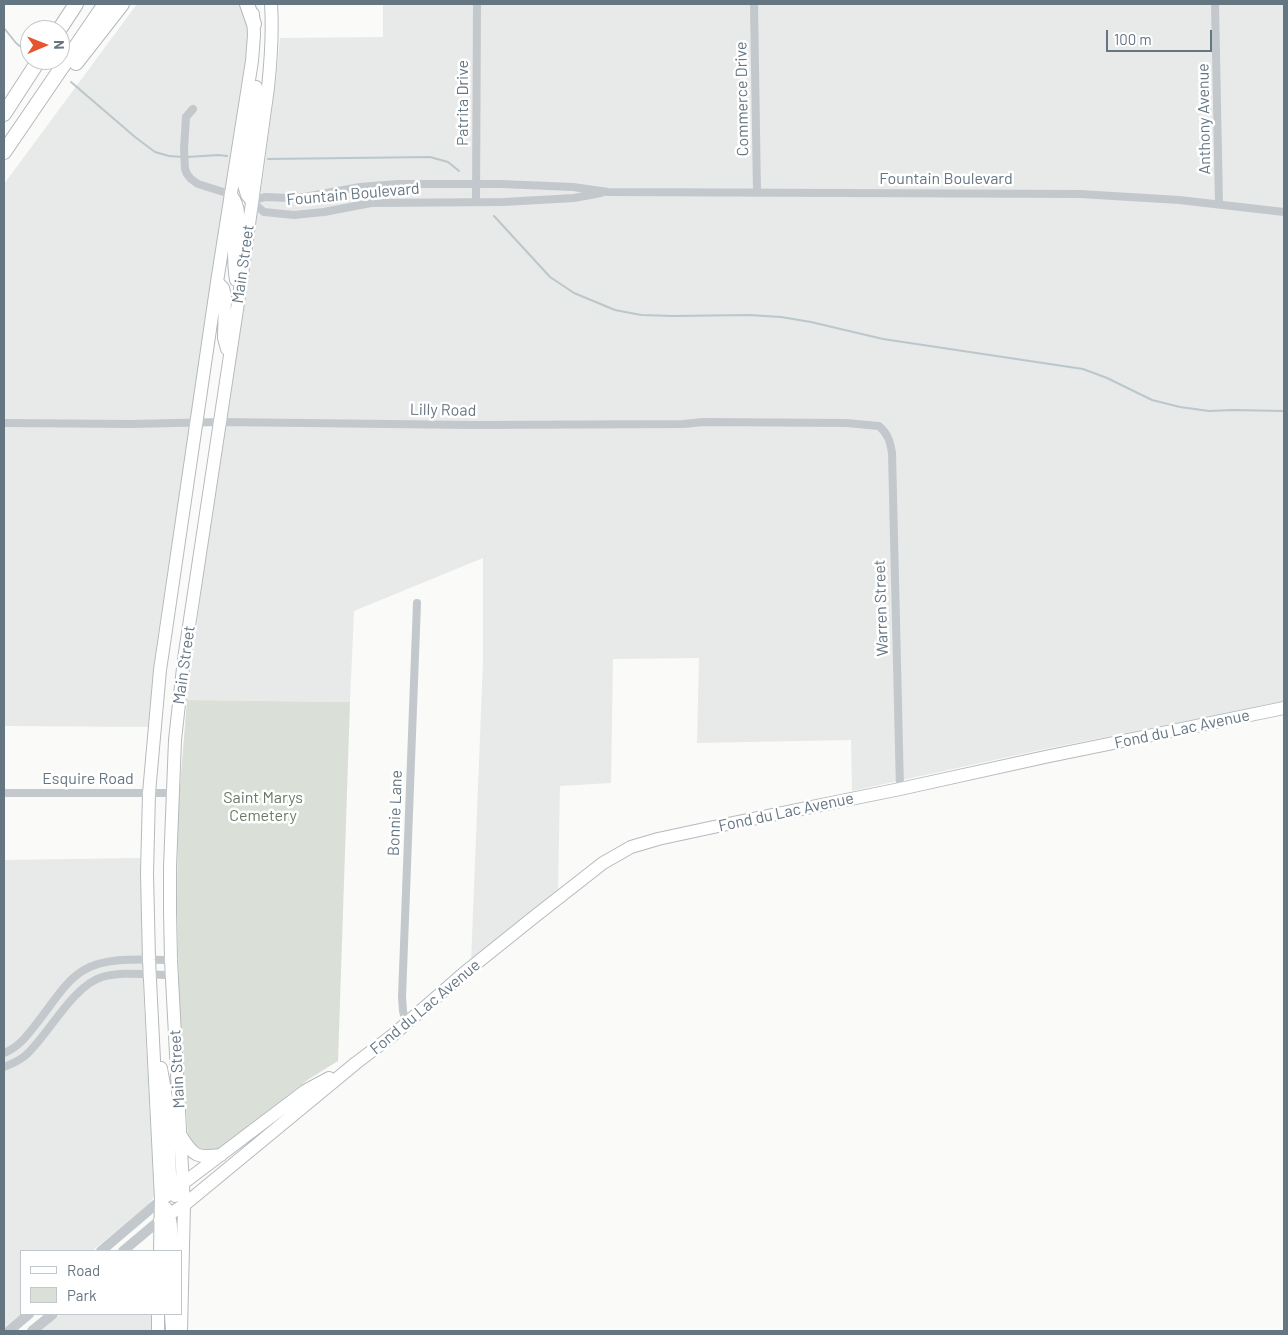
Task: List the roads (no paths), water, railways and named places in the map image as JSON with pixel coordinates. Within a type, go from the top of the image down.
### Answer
[{"type":"highway","points":[[66,20],[76,4]]},
{"type":"highway","points":[[4,152],[105,4]]},
{"type":"highway","points":[[25,122],[54,90],[122,4]]},
{"type":"highway","points":[[247,4],[254,30]]},
{"type":"highway","points":[[4,114],[33,70]]},
{"type":"main road","name":"Main Street","points":[[160,1250],[165,1217],[161,1200],[149,960],[147,873],[150,793],[160,670],[217,282],[252,61],[253,4]]},
{"type":"main road","name":"Main Street","points":[[178,1188],[180,1134],[171,960],[170,874],[175,740],[184,659],[239,296],[271,60],[271,4]]},
{"type":"main road","points":[[252,201],[247,195],[244,185],[260,60],[254,30]]},
{"type":"main road","points":[[231,195],[236,201],[238,210],[234,250],[239,296]]},
{"type":"main road","points":[[217,282],[223,288],[225,296],[224,338],[229,361]]},
{"type":"main road","points":[[167,622],[189,625]]},
{"type":"main road","name":"Fond du Lac Avenue","points":[[165,1217],[184,1205],[463,974],[576,884],[603,863],[631,847],[658,839],[723,825],[1284,708]]},
{"type":"main road","points":[[152,1031],[162,1070],[168,1116],[171,1174],[178,1188],[177,1200],[184,1205],[182,1289]]},
{"type":"main road","name":"Fond du Lac Avenue","points":[[161,1200],[305,1091],[356,1063]]},
{"type":"main road","points":[[180,1134],[195,1154],[200,1156],[221,1155]]},
{"type":"main road","points":[[165,1217],[171,1231],[171,1250]]},
{"type":"main road","points":[[158,1315],[158,1331]]},
{"type":"main road","points":[[171,1315],[172,1331]]},
{"type":"main road","points":[[181,1315],[181,1331]]},
{"type":"street","name":"Patrita Drive","points":[[476,202],[477,4]]},
{"type":"street","name":"Commerce Drive","points":[[754,4],[757,193]]},
{"type":"street","name":"Anthony Avenue","points":[[1215,4],[1219,204]]},
{"type":"street","points":[[193,109],[186,117],[184,149],[187,174],[198,184],[252,201]]},
{"type":"street","name":"Fountain Boulevard","points":[[252,201],[265,197],[304,197],[382,184],[476,184],[573,187],[608,192],[1080,194],[1141,197],[1284,212]]},
{"type":"street","name":"Fountain Boulevard","points":[[252,201],[264,212],[294,215],[324,212],[371,202],[503,202],[574,198],[608,192]]},
{"type":"street","name":"Lilly Road","points":[[4,423],[131,424],[220,422],[473,425],[683,424],[698,422],[838,423],[875,425],[882,428]]},
{"type":"street","name":"Warren Street","points":[[882,428],[888,435],[892,453],[900,789]]},
{"type":"street","name":"Bonnie Lane","points":[[406,1023],[402,997],[417,602]]},
{"type":"street","name":"Esquire Road","points":[[4,793],[172,793]]},
{"type":"street","points":[[4,1053],[17,1046],[67,985],[83,970],[100,963],[116,961],[171,960]]},
{"type":"street","points":[[4,1067],[26,1055],[77,994],[88,984],[102,977],[118,974],[172,975]]},
{"type":"street","points":[[62,992],[72,1000]]},
{"type":"street","points":[[25,1037],[35,1046]]},
{"type":"street","points":[[103,1250],[161,1200]]},
{"type":"street","points":[[123,1250],[165,1217]]},
{"type":"street","points":[[9,1331],[28,1315]]},
{"type":"street","points":[[32,1331],[48,1315]]},
{"type":"waterway","points":[[4,28],[20,46]]},
{"type":"waterway","points":[[71,82],[155,152],[183,157]]},
{"type":"waterway","points":[[187,157],[227,156]]},
{"type":"waterway","points":[[268,159],[430,157],[448,162],[459,171]]},
{"type":"waterway","points":[[494,216],[550,277],[574,293],[615,310],[641,315],[749,315],[781,317],[883,339],[1083,369],[1107,378],[1152,400],[1180,407],[1209,411],[1284,411]]},
{"type":"park label","name":"Saint Marys Cemetery","points":[[263,807]]}]
